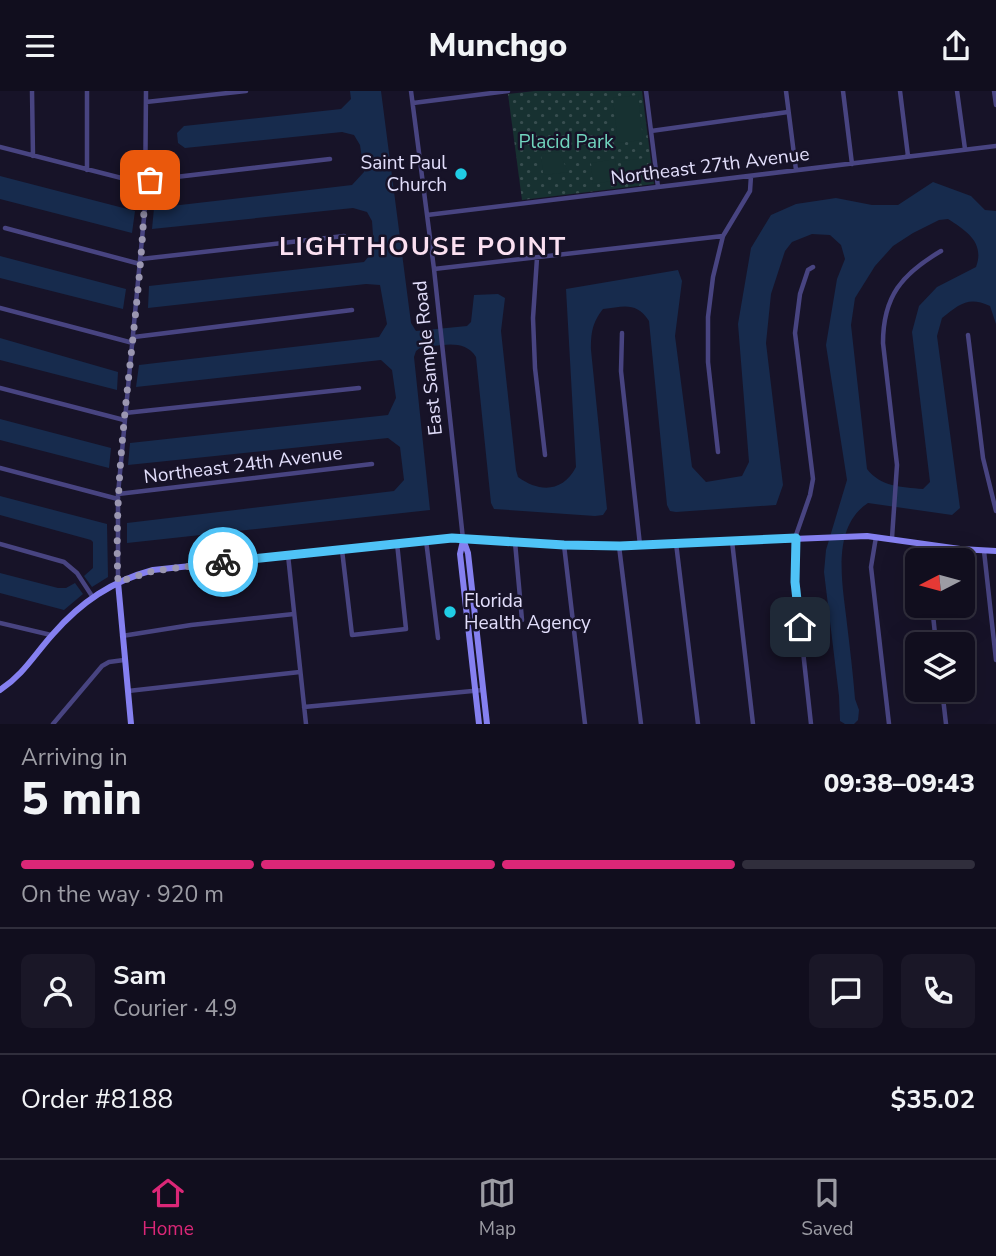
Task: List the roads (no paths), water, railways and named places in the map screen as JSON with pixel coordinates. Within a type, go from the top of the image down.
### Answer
[{"type":"street","points":[[32,91],[33,156]]},
{"type":"street","points":[[87,170],[88,91]]},
{"type":"street","points":[[131,724],[118,582],[117,520],[145,207],[146,91]]},
{"type":"street","points":[[146,103],[246,91]]},
{"type":"street","name":"East Sample Road","points":[[411,91],[487,724]]},
{"type":"street","points":[[413,103],[466,94],[508,91]]},
{"type":"street","points":[[646,91],[658,187]]},
{"type":"street","points":[[786,91],[796,170]]},
{"type":"street","points":[[843,91],[852,164]]},
{"type":"street","points":[[900,91],[908,156]]},
{"type":"street","points":[[957,91],[965,149]]},
{"type":"street","points":[[994,91],[996,105]]},
{"type":"street","points":[[651,131],[788,112]]},
{"type":"street","name":"Northeast 27th Avenue","points":[[428,215],[996,146]]},
{"type":"street","points":[[0,147],[141,184],[330,159]]},
{"type":"street","points":[[718,452],[708,362],[708,317],[713,277],[723,236],[750,191],[751,176]]},
{"type":"street","points":[[5,228],[140,261],[344,236]]},
{"type":"street","points":[[434,269],[723,236]]},
{"type":"street","points":[[892,538],[896,449],[883,324],[893,294],[901,282],[917,265],[941,251]]},
{"type":"street","points":[[537,258],[533,318],[535,368],[545,455]]},
{"type":"street","points":[[811,724],[795,582],[796,538],[813,479],[795,333],[800,293],[808,270],[813,267]]},
{"type":"street","points":[[0,308],[133,340],[352,310]]},
{"type":"street","points":[[622,333],[621,371],[640,545]]},
{"type":"street","points":[[968,335],[983,458],[996,511]]},
{"type":"street","points":[[0,388],[124,420]]},
{"type":"street","points":[[125,413],[359,388]]},
{"type":"street","name":"Northeast 24th Avenue","points":[[0,468],[118,496],[372,464]]},
{"type":"street","points":[[0,689],[26,670],[52,635],[90,594],[153,571],[426,540],[463,539],[620,546],[847,536],[892,538],[927,545],[996,551]]},
{"type":"street","points":[[876,537],[871,567],[889,724]]},
{"type":"street","name":"East Sample Road","points":[[463,539],[460,554],[479,724]]},
{"type":"street","points":[[426,540],[438,638]]},
{"type":"street","points":[[732,540],[753,724]]},
{"type":"street","points":[[514,542],[522,620]]},
{"type":"street","points":[[342,549],[352,635],[405,629],[397,543]]},
{"type":"street","points":[[676,543],[698,724]]},
{"type":"street","points":[[0,544],[59,559],[69,565],[90,594]]},
{"type":"street","points":[[564,545],[585,724]]},
{"type":"street","points":[[620,546],[641,724]]},
{"type":"street","points":[[984,551],[996,660]]},
{"type":"street","points":[[288,555],[306,724]]},
{"type":"street","points":[[464,589],[472,588]]},
{"type":"street","points":[[122,636],[160,629],[294,614]]},
{"type":"street","points":[[0,622],[52,635]]},
{"type":"street","points":[[53,724],[102,666],[124,660]]},
{"type":"street","points":[[128,691],[300,672]]},
{"type":"street","points":[[304,707],[483,690]]},
{"type":"street","points":[[943,702],[946,724]]},
{"type":"water","points":[[350,91],[381,91],[411,323],[416,331],[467,326],[471,322],[474,295],[498,294],[505,298],[501,331],[516,470],[518,477],[535,486],[558,485],[571,475],[576,467],[566,289],[678,270],[682,281],[675,336],[692,467],[706,482],[742,476],[749,462],[738,324],[751,248],[771,215],[796,204],[836,198],[872,205],[898,205],[933,182],[971,196],[985,210],[996,211],[996,324],[990,306],[976,302],[964,303],[942,318],[937,336],[960,508],[952,515],[868,503],[856,514],[848,527],[844,542],[842,576],[855,699],[859,710],[858,720],[854,724],[840,721],[824,572],[826,550],[847,480],[826,345],[837,279],[845,259],[841,245],[830,235],[812,234],[792,242],[785,251],[771,294],[766,343],[783,485],[776,505],[670,511],[667,505],[649,321],[639,310],[623,307],[603,309],[594,324],[591,338],[607,509],[603,515],[494,509],[491,503],[476,357],[465,347],[443,345],[420,348],[414,357],[430,510],[127,543],[127,523],[394,491],[404,480],[400,447],[388,438],[128,465],[130,443],[388,415],[396,398],[392,370],[381,360],[136,387],[139,365],[379,337],[387,324],[380,285],[366,284],[148,308],[149,286],[364,262],[374,250],[372,221],[367,212],[353,208],[152,229],[154,208],[352,185],[364,172],[360,145],[354,135],[342,132],[185,148],[178,143],[177,133],[184,126],[341,109],[351,99]],"holes":[[[948,219],[968,233],[976,244],[978,259],[976,267],[937,287],[919,306],[912,332],[930,482],[923,489],[907,488],[885,483],[867,469],[851,325],[855,298],[875,266],[893,246],[939,220]]]},
{"type":"water","points":[[0,176],[135,211],[132,233],[0,199]]},
{"type":"water","points":[[0,256],[126,289],[123,309],[0,278]]},
{"type":"water","points":[[0,338],[118,372],[117,390],[0,360]]},
{"type":"water","points":[[0,419],[111,448],[109,468],[0,440]]},
{"type":"water","points":[[0,496],[107,524],[108,577],[92,587],[84,576],[93,568],[91,540],[0,515]]},
{"type":"water","points":[[0,573],[58,588],[66,588],[75,583],[83,594],[64,610],[0,593]]},
{"type":"place","name":"Saint Paul Church","points":[[461,174]]},
{"type":"place","name":"Florida Health Agency","points":[[450,612]]},
{"type":"district","name":"LIGHTHOUSE POINT","points":[[423,246]]},
{"type":"park label","name":"Placid Park","points":[[566,142]]}]
